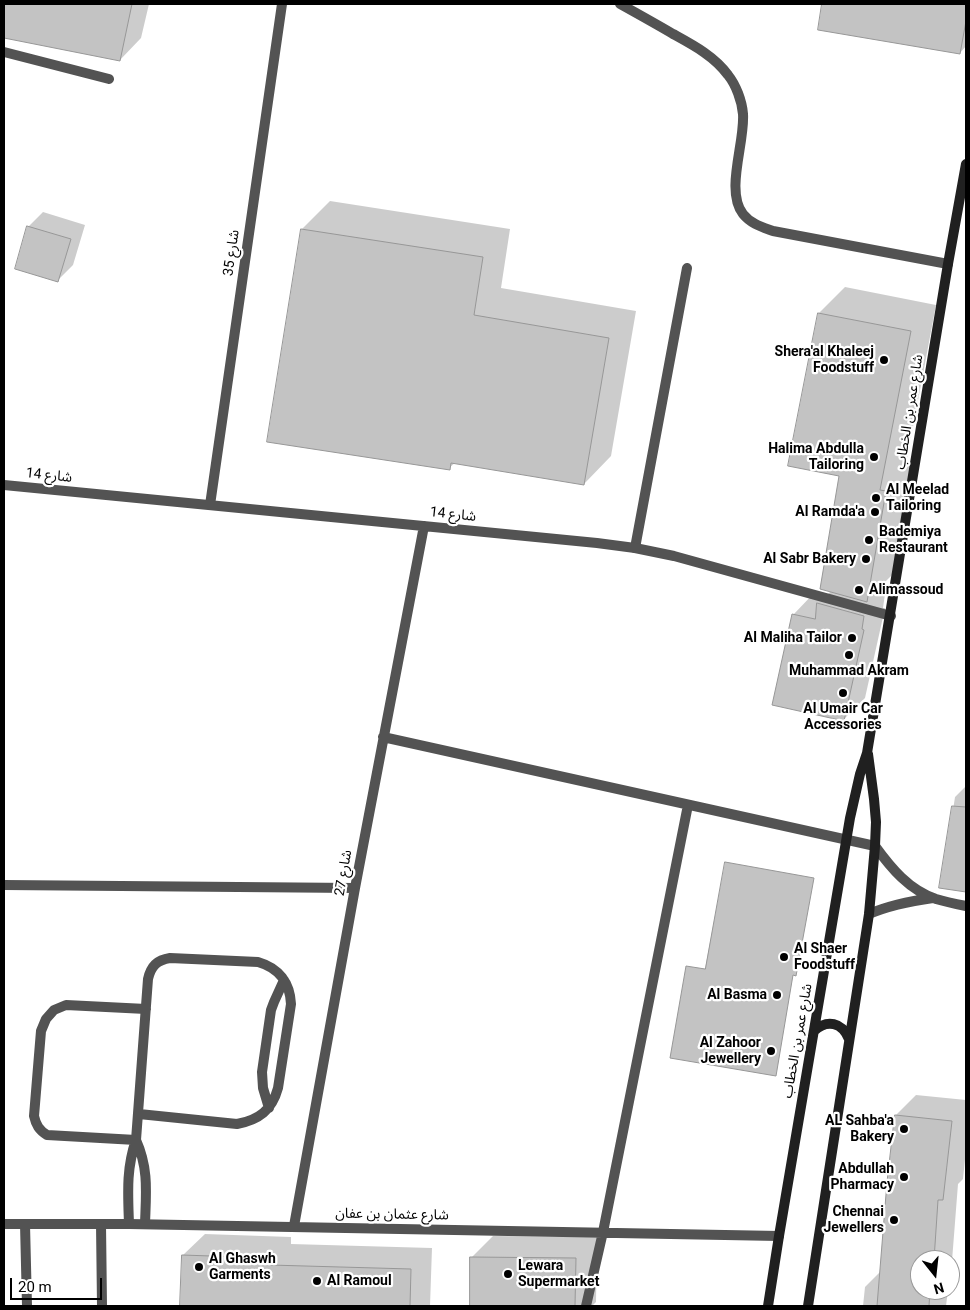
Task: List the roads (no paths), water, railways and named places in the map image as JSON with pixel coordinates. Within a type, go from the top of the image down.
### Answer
[{"type":"street","name":"شارع 35","points":[[210,505],[282,4]]},
{"type":"street","points":[[620,4],[697,48],[714,60],[728,75],[738,93],[743,112],[743,133],[736,181],[736,199],[743,214],[756,226],[773,231],[948,264]]},
{"type":"street","points":[[4,52],[109,79]]},
{"type":"street","name":"شارع عمر بن الخطاب","points":[[768,1306],[847,840],[857,789],[868,753],[966,164]]},
{"type":"street","points":[[635,548],[687,268]]},
{"type":"street","name":"شارع 14","points":[[4,486],[635,548],[674,556],[891,616]]},
{"type":"street","name":"شارع 27","points":[[294,1226],[383,737],[424,526]]},
{"type":"street","points":[[383,737],[875,846],[887,862],[916,890],[934,898],[966,906]]},
{"type":"street","name":"شارع عمر بن الخطاب","points":[[808,1306],[869,914],[876,822],[868,753]]},
{"type":"street","points":[[586,1306],[603,1232],[688,805]]},
{"type":"street","points":[[4,885],[355,888]]},
{"type":"street","points":[[869,914],[901,903],[934,898]]},
{"type":"street","points":[[129,1224],[128,1179],[130,1159],[136,1140],[148,978],[150,970],[155,964],[170,958],[258,962],[273,968],[284,980],[290,996],[290,1012],[278,1088],[269,1108],[249,1122],[237,1124],[138,1114]]},
{"type":"street","points":[[269,1108],[262,1080],[262,1064],[271,1010],[284,980]]},
{"type":"street","points":[[136,1140],[47,1135],[35,1124],[34,1116],[41,1031],[46,1019],[54,1010],[66,1005],[146,1009]]},
{"type":"street","points":[[814,1031],[826,1024],[834,1024],[846,1032],[849,1039]]},
{"type":"street","points":[[136,1140],[146,1169],[145,1224]]},
{"type":"street","name":"شارع عثمان بن عفان","points":[[4,1224],[294,1226],[779,1236]]},
{"type":"street","points":[[25,1224],[27,1306]]},
{"type":"street","points":[[102,1224],[102,1306]]},
{"type":"place","name":"Shera'al Khaleej Foodstuff","points":[[884,360]]},
{"type":"place","name":"Halima Abdulla Tailoring","points":[[874,457]]},
{"type":"place","name":"Al Meelad Tailoring","points":[[876,498]]},
{"type":"place","name":"Al Ramda'a","points":[[875,512]]},
{"type":"place","name":"Bademiya Restaurant","points":[[869,540]]},
{"type":"place","name":"Al Sabr Bakery","points":[[866,559]]},
{"type":"place","name":"Alimassoud","points":[[859,590]]},
{"type":"place","name":"Al Maliha Tailor","points":[[852,638]]},
{"type":"place","name":"Muhammad Akram","points":[[849,655]]},
{"type":"place","name":"Al Umair Car Accessories","points":[[843,693]]},
{"type":"place","name":"Al Shaer Foodstuff","points":[[784,957]]},
{"type":"place","name":"Al Basma","points":[[777,995]]},
{"type":"place","name":"Al Zahoor Jewellery","points":[[771,1051]]},
{"type":"place","name":"AL Sahba'a Bakery","points":[[904,1129]]},
{"type":"place","name":"Abdullah Pharmacy","points":[[904,1177]]},
{"type":"place","name":"Chennai Jewellers","points":[[894,1220]]},
{"type":"place","name":"Al Ghaswh Garments","points":[[199,1267]]},
{"type":"place","name":"Lewara Supermarket","points":[[508,1274]]},
{"type":"place","name":"Al Ramoul","points":[[317,1281]]}]
